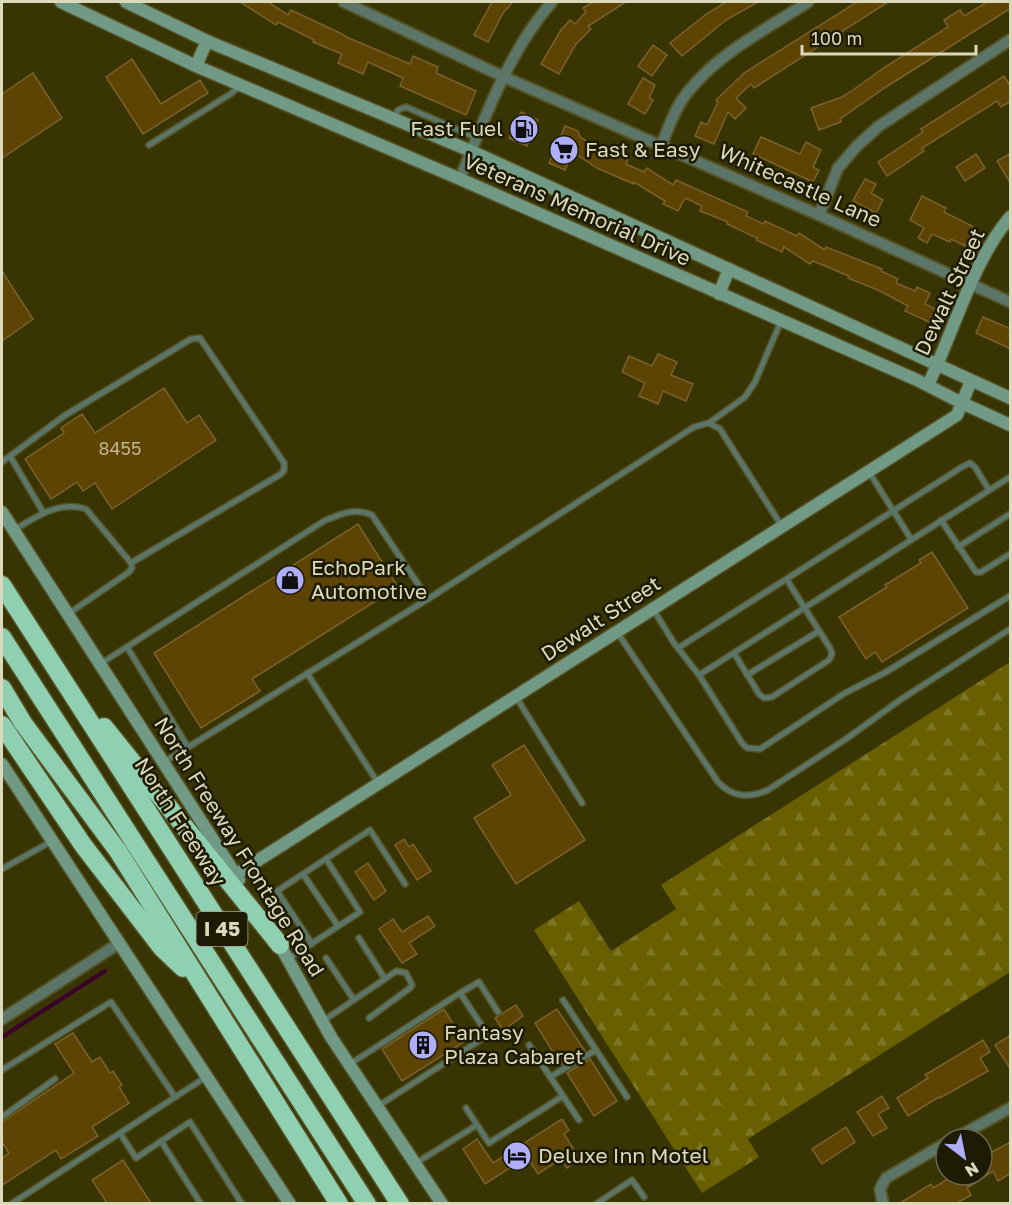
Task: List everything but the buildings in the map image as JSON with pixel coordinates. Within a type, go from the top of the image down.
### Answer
[{"type":"highway","name":"North Freeway","points":[[2,585],[400,1203]]},
{"type":"highway","points":[[2,637],[367,1203]]},
{"type":"highway","points":[[45,654],[284,952]]},
{"type":"highway","name":"I 45","points":[[2,688],[23,723],[118,851],[339,1203]]},
{"type":"highway","points":[[2,725],[83,845],[162,948],[207,991]]},
{"type":"main road","name":"Veterans Memorial Drive","points":[[61,2],[196,66],[460,179],[928,385],[1011,425]]},
{"type":"main road","name":"Veterans Memorial Drive","points":[[126,2],[207,41],[471,150],[1011,398]]},
{"type":"main road","points":[[196,66],[207,41]]},
{"type":"main road","name":"Dewalt Street","points":[[928,385],[971,285],[997,233],[1011,217]]},
{"type":"main road","points":[[719,294],[729,269]]},
{"type":"main road","name":"Dewalt Street","points":[[235,875],[954,417],[971,381]]},
{"type":"main road","name":"North Freeway Frontage Road","points":[[2,512],[284,952],[350,1064],[442,1203]]},
{"type":"main road","points":[[3,768],[290,1203]]},
{"type":"street","name":"Whitecastle Lane","points":[[344,2],[661,147],[819,215],[1011,302]]},
{"type":"street","points":[[460,179],[517,49],[532,24],[552,2]]},
{"type":"street","points":[[661,147],[686,94],[704,73],[724,56],[808,2]]},
{"type":"street","points":[[819,215],[838,168],[856,146],[879,126],[1011,40]]},
{"type":"street","points":[[2,1019],[118,944]]},
{"type":"street","points":[[976,1127],[1011,1108]]},
{"type":"street","points":[[883,1203],[880,1189],[886,1178],[934,1150]]},
{"type":"lane","points":[[148,145],[232,93],[240,85]]},
{"type":"lane","points":[[394,119],[398,110],[406,106],[477,138]]},
{"type":"lane","points":[[164,762],[428,599],[694,427],[709,423],[745,397],[755,382],[782,321]]},
{"type":"lane","points":[[2,462],[64,416],[191,339],[200,338],[284,463],[284,470],[281,474],[131,563]]},
{"type":"lane","points":[[709,423],[720,429],[783,528]]},
{"type":"lane","points":[[10,456],[44,512]]},
{"type":"lane","points":[[678,648],[962,467],[970,463],[975,466],[989,490]]},
{"type":"lane","points":[[869,471],[911,539]]},
{"type":"lane","points":[[699,675],[1011,477]]},
{"type":"lane","points":[[14,530],[44,512],[78,506],[86,509],[131,563],[132,568],[129,572],[68,614]]},
{"type":"lane","points":[[100,664],[324,521],[346,512],[362,511],[372,515],[428,599]]},
{"type":"lane","points":[[958,547],[1011,514]]},
{"type":"lane","points":[[941,520],[976,572],[981,572],[1011,554]]},
{"type":"lane","points":[[734,653],[759,694],[764,698],[772,697],[829,660],[832,654],[830,648],[787,580]]},
{"type":"lane","points":[[653,609],[699,675],[742,743],[753,750],[759,749],[845,693],[886,672],[1011,596]]},
{"type":"lane","points":[[617,632],[718,783],[732,794],[743,797],[754,796],[768,790],[846,739],[900,700],[1011,629]]},
{"type":"lane","points":[[747,675],[819,631]]},
{"type":"lane","points":[[127,647],[188,747]]},
{"type":"lane","points":[[307,673],[379,784]]},
{"type":"lane","points":[[516,697],[582,803]]},
{"type":"lane","points":[[312,944],[277,891],[370,830],[405,884]]},
{"type":"lane","points":[[2,869],[52,841]]},
{"type":"lane","points":[[284,952],[312,944],[360,912],[326,859]]},
{"type":"lane","points":[[303,874],[338,926]]},
{"type":"lane","points":[[359,938],[385,979]]},
{"type":"lane","points":[[326,958],[354,1000]]},
{"type":"lane","points":[[323,1021],[397,971],[402,971],[410,979],[412,985],[410,988],[369,1018]]},
{"type":"lane","points":[[350,1064],[479,982],[498,1011]]},
{"type":"lane","points":[[378,1106],[488,1035],[460,993]]},
{"type":"lane","points":[[563,1000],[627,1097]]},
{"type":"lane","points":[[2,1070],[111,1002],[175,1097]]},
{"type":"lane","points":[[529,1045],[579,1120]]},
{"type":"lane","points":[[550,1077],[596,1050]]},
{"type":"lane","points":[[11,1203],[206,1077]]},
{"type":"lane","points":[[2,1117],[55,1079]]},
{"type":"lane","points":[[466,1108],[489,1143],[563,1096]]},
{"type":"lane","points":[[120,1133],[136,1158],[190,1122],[242,1203]]},
{"type":"lane","points":[[416,1163],[477,1125]]},
{"type":"lane","points":[[161,1141],[201,1203]]},
{"type":"lane","points":[[596,1203],[632,1180],[644,1197]]},
{"type":"green space","points":[[1010,662],[1010,972],[748,1139],[759,1157],[702,1193],[534,930],[579,901],[611,951],[676,909],[661,885]]},
{"type":"waterway","points":[[2,1037],[105,971]]},
{"type":"place","name":"Fast Fuel","points":[[524,129]]},
{"type":"place","name":"Fast & Easy","points":[[564,150]]},
{"type":"place","name":"EchoPark Automotive","points":[[290,580]]},
{"type":"place","name":"Fantasy Plaza Cabaret","points":[[423,1045]]},
{"type":"place","name":"Deluxe Inn Motel","points":[[517,1156]]}]
